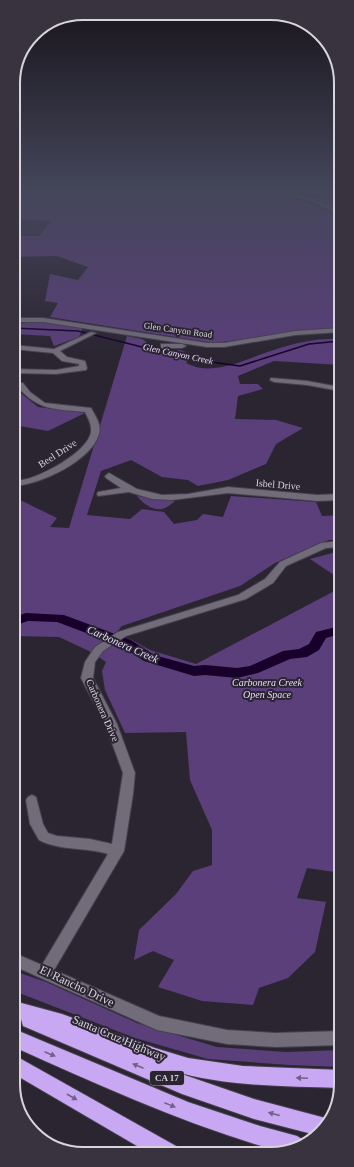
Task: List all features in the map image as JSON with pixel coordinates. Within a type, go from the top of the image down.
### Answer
[{"type":"highway","points":[[20,1011],[62,1022],[155,1057],[188,1067],[243,1075],[334,1079]]},
{"type":"highway","name":"Santa Cruz Highway","points":[[20,1016],[195,1089],[254,1109],[319,1125]]},
{"type":"highway","name":"CA 17","points":[[20,1041],[183,1110],[234,1128],[290,1144]]},
{"type":"highway","points":[[20,1067],[159,1147]]},
{"type":"street","points":[[27,319],[29,322],[35,324],[90,333],[110,335],[134,333]]},
{"type":"street","name":"Glen Canyon Road","points":[[20,320],[43,320],[191,343],[224,345],[295,333],[334,330]]},
{"type":"street","points":[[20,348],[55,351],[90,333]]},
{"type":"street","points":[[164,346],[224,345]]},
{"type":"street","points":[[20,371],[56,372],[83,368],[82,363],[65,359],[55,351]]},
{"type":"street","points":[[274,380],[308,383],[334,388]]},
{"type":"street","name":"Beel Drive","points":[[20,385],[28,396],[42,406],[88,410],[95,422],[95,435],[84,449],[68,461],[36,478],[22,484],[20,483]]},
{"type":"street","name":"Isbel Drive","points":[[129,489],[158,497],[181,498],[214,491],[228,490],[317,498],[334,497]]},
{"type":"street","name":"Carbonera Drive","points":[[46,971],[117,851],[128,794],[129,773],[111,724],[87,678],[90,662],[99,649],[116,637],[137,628],[242,597],[269,581],[283,564],[324,545],[334,544]]},
{"type":"street","points":[[32,800],[35,823],[41,835],[55,842],[83,843],[117,851]]},
{"type":"street","name":"El Rancho Drive","points":[[20,961],[46,971],[157,1023],[227,1037],[283,1040],[334,1038]]},
{"type":"green space","points":[[20,244],[334,244],[334,329],[213,343],[50,317],[58,303],[45,301],[50,274],[78,280],[88,267],[57,256],[20,257]]},
{"type":"green space","points":[[41,322],[83,327],[79,337],[54,346],[50,336],[20,334],[20,324]]},
{"type":"green space","name":"Carbonera Creek Open Space","points":[[127,336],[142,339],[158,350],[165,352],[180,350],[186,352],[189,358],[186,363],[197,367],[208,368],[219,368],[242,362],[298,343],[323,339],[334,339],[334,365],[274,361],[238,376],[240,384],[258,384],[263,389],[238,396],[235,419],[276,420],[303,428],[276,444],[266,464],[228,480],[198,486],[188,480],[162,477],[131,460],[101,471],[87,515],[130,519],[142,509],[164,512],[174,524],[197,520],[203,514],[223,517],[231,496],[316,502],[322,516],[334,515],[334,540],[329,540],[275,563],[240,586],[122,626],[115,634],[132,640],[150,650],[196,664],[334,591],[334,872],[307,868],[297,898],[326,902],[315,952],[288,978],[259,988],[253,1005],[202,1001],[158,987],[174,960],[153,951],[134,960],[139,930],[176,894],[193,871],[212,865],[212,830],[190,780],[186,732],[125,733],[105,690],[102,671],[106,662],[91,652],[59,637],[20,636],[20,500],[57,518],[50,527],[69,528]]},
{"type":"green space","points":[[20,393],[38,407],[85,413],[48,431],[20,426]]},
{"type":"green space","points":[[137,496],[174,502],[164,509],[155,509],[145,504]]},
{"type":"green space","points":[[334,553],[334,575],[310,559]]},
{"type":"green space","points":[[20,973],[46,982],[137,1023],[217,1047],[286,1052],[334,1050],[334,1067],[208,1059],[135,1038],[20,993]]},
{"type":"waterway","name":"Glen Canyon Creek","points":[[20,328],[78,331],[190,359],[240,366],[309,344],[334,342]]},
{"type":"waterway","name":"Carbonera Creek","points":[[20,620],[26,617],[59,618],[126,643],[149,658],[194,671],[205,670],[237,673],[253,670],[288,654],[302,654],[314,647],[321,635],[334,632]]}]
